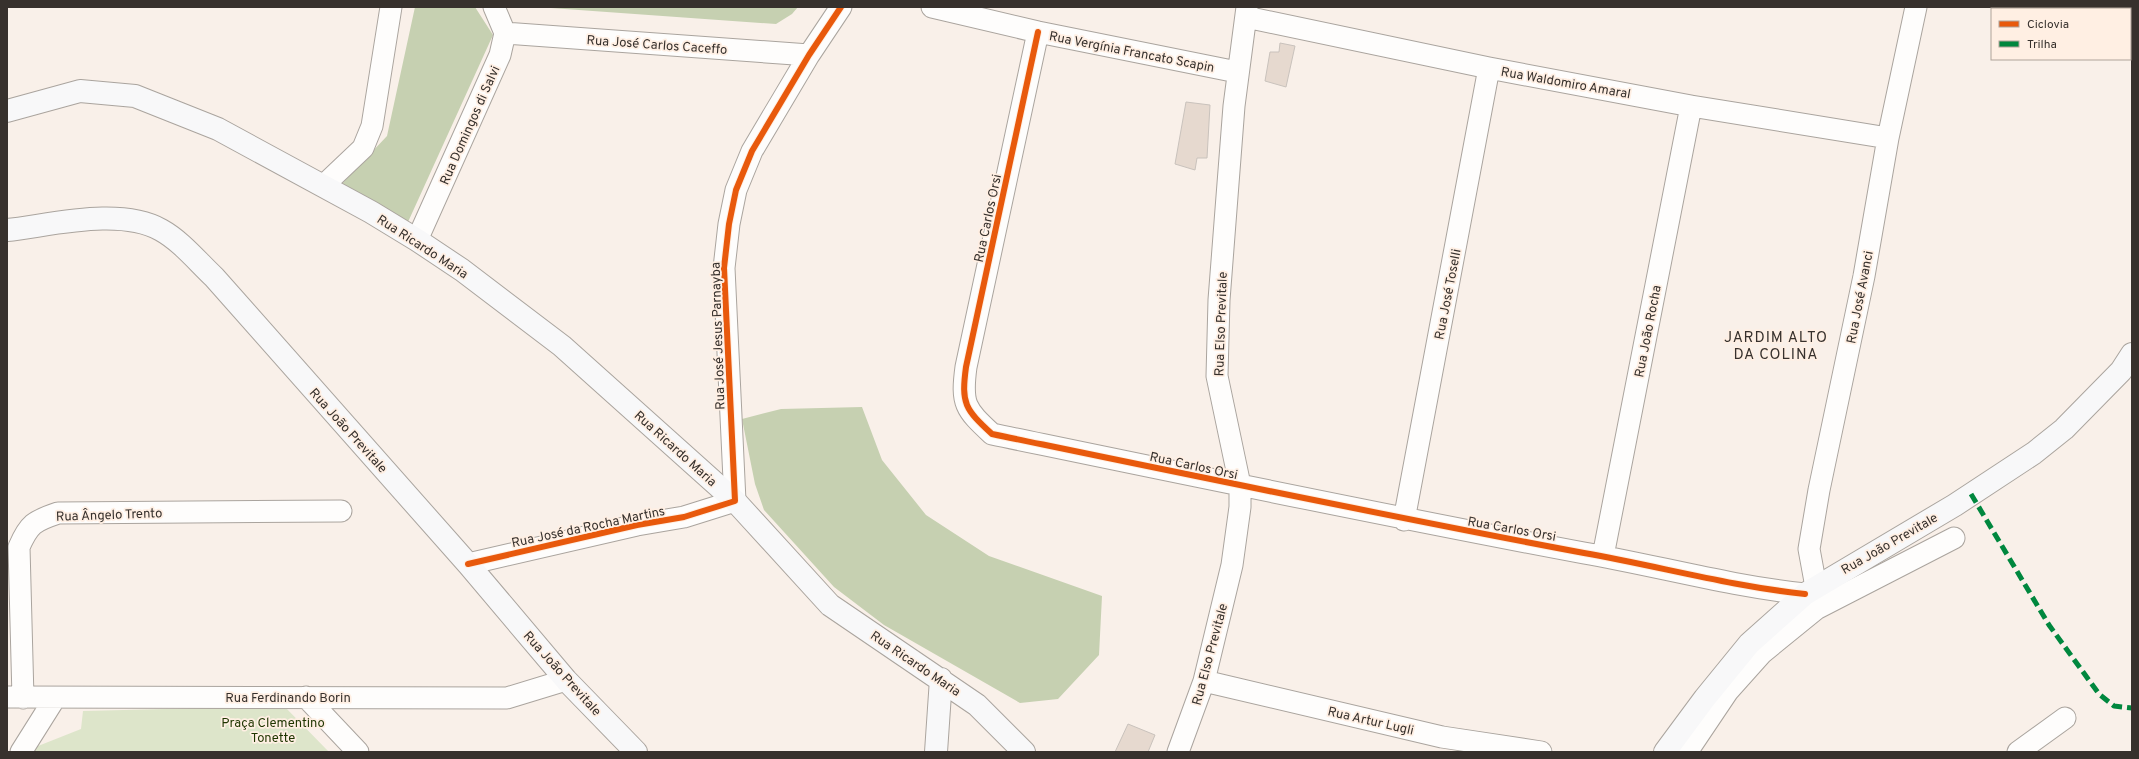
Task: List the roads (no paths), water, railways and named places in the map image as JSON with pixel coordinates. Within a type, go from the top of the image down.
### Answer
[{"type":"main road","name":"Rua Ricardo Maria","points":[[7,111],[80,91],[135,96],[218,129],[324,185],[417,240],[462,270],[562,346],[735,501],[830,605],[941,678],[978,705],[1024,752]]},
{"type":"main road","name":"Rua João Previtale","points":[[7,230],[118,219],[146,223],[163,231],[214,277],[468,564],[566,680],[636,752]]},
{"type":"main road","name":"Rua João Previtale","points":[[1665,752],[1704,698],[1749,644],[1810,590],[1955,505],[2034,453],[2064,429],[2121,371],[2132,354]]},
{"type":"main road","points":[[936,752],[941,678]]},
{"type":"street","points":[[324,185],[363,148],[372,126],[391,7]]},
{"type":"street","points":[[494,7],[505,33]]},
{"type":"street","name":"Rua José Jesus Parnayba","points":[[735,501],[724,268],[728,224],[736,190],[752,151],[809,55],[841,7]]},
{"type":"street","name":"Rua Vergínia Francato Scapin","points":[[932,7],[1038,32],[1237,72]]},
{"type":"street","name":"Rua José Avanci","points":[[1810,590],[1808,549],[1864,276],[1888,138],[1916,7]]},
{"type":"street","name":"Rua Waldomiro Amaral","points":[[1246,12],[1489,68],[1691,106],[1888,138]]},
{"type":"street","name":"Rua Elso Previtale","points":[[1178,752],[1204,681],[1232,565],[1240,507],[1240,485],[1216,376],[1219,292],[1237,72],[1246,12]]},
{"type":"street","name":"Rua Carlos Orsi","points":[[1038,32],[966,367],[963,391],[971,414],[992,434],[1404,520],[1603,556],[1758,589],[1810,590]]},
{"type":"street","name":"Rua José Carlos Caceffo","points":[[505,33],[809,55]]},
{"type":"street","name":"Rua Domingos di Salvi","points":[[417,240],[500,55],[505,33]]},
{"type":"street","name":"Rua José Toselli","points":[[1404,520],[1489,68]]},
{"type":"street","name":"Rua João Rocha","points":[[1603,556],[1691,106]]},
{"type":"street","name":"Rua José da Rocha Martins","points":[[468,564],[636,525],[684,517],[735,501]]},
{"type":"street","name":"Rua Ângelo Trento","points":[[15,697],[19,547],[27,529],[40,519],[58,514],[341,511]]},
{"type":"street","name":"Rua João Previtale","points":[[1687,752],[1728,691],[1762,653],[1816,609],[1954,538]]},
{"type":"street","name":"Rua Ferdinando Borin","points":[[15,697],[507,698],[566,680]]},
{"type":"street","name":"Rua Artur Lugli","points":[[1204,681],[1441,744],[1541,752]]},
{"type":"street","points":[[306,697],[358,752]]},
{"type":"street","points":[[20,752],[55,698]]},
{"type":"street","points":[[2018,752],[2065,718]]},
{"type":"district","name":"JARDIM ALTO DA COLINA","points":[[1776,346]]},
{"type":"park label","name":"Praça Clementino Tonette","points":[[273,730]]}]
